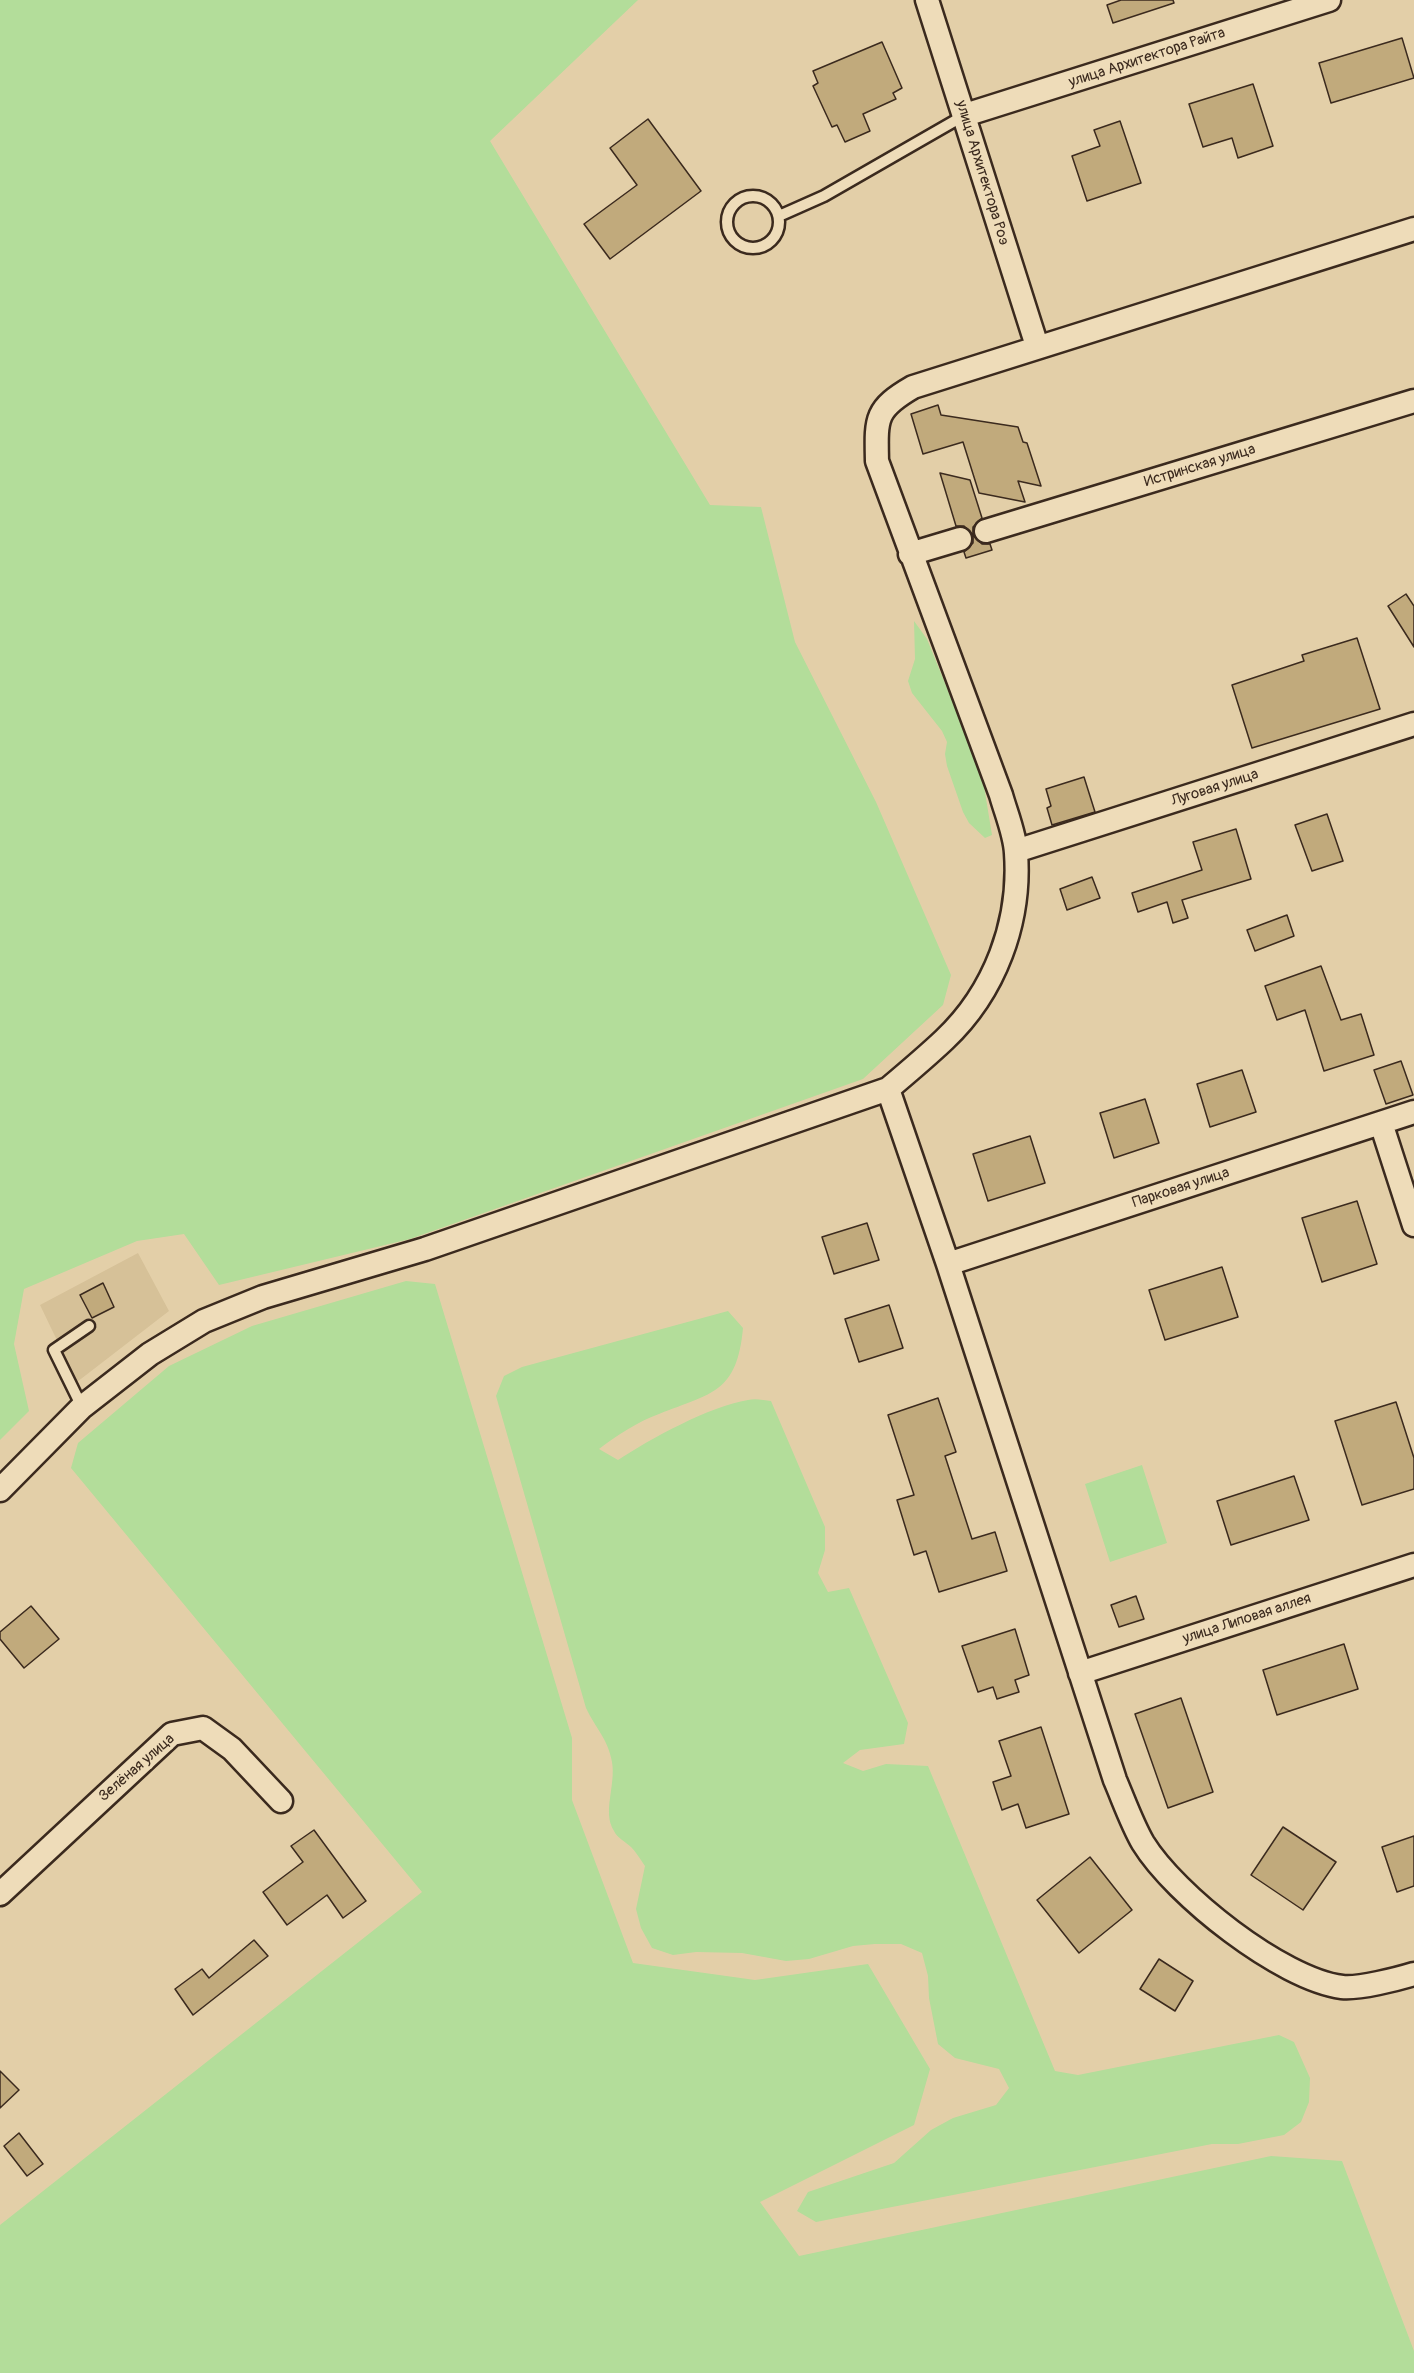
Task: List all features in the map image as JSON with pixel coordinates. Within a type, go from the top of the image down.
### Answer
[{"type":"street","name":"улица Архитектора Роэ","points":[[927,0],[1037,346]]},
{"type":"street","name":"улица Архитектора Райта","points":[[965,115],[1329,0]]},
{"type":"street","points":[[0,1490],[82,1407],[159,1348],[204,1321],[263,1297],[425,1249],[888,1089],[946,1039],[981,996],[1003,954],[1016,901],[1016,851],[1002,795],[910,554],[877,460],[876,430],[880,413],[894,398],[913,387],[1037,346],[1414,229]]},
{"type":"street","name":"Истринская улица","points":[[986,531],[1414,401]]},
{"type":"street","points":[[910,554],[960,539]]},
{"type":"street","name":"Луговая улица","points":[[1016,851],[1414,724]]},
{"type":"street","points":[[888,1089],[948,1264],[1115,1780],[1143,1843],[1178,1887],[1252,1946],[1298,1974],[1344,1988],[1414,1974]]},
{"type":"street","name":"Парковая улица","points":[[948,1264],[1414,1112]]},
{"type":"street","points":[[1381,1123],[1414,1225]]},
{"type":"street","name":"улица Липовая аллея","points":[[1080,1672],[1414,1565]]},
{"type":"street","name":"Зелёная улица","points":[[0,1894],[172,1734],[203,1728],[232,1749],[280,1801]]},
{"type":"lane","points":[[779,216],[824,196],[965,115]]},
{"type":"lane","points":[[755,194],[771,201],[779,216],[778,232],[766,245],[750,249],[735,242],[726,228],[728,211],[739,198],[755,194]]},
{"type":"lane","points":[[82,1407],[54,1350],[89,1326]]},
{"type":"shaded area","points":[[138,1253],[169,1311],[77,1382],[40,1305]]},
{"type":"green space","points":[[0,0],[638,0],[490,141],[710,505],[761,507],[795,642],[876,802],[951,975],[943,1005],[863,1079],[410,1239],[219,1285],[184,1234],[137,1241],[24,1289],[14,1344],[29,1411],[0,1440]]},
{"type":"green space","points":[[914,621],[927,639],[982,774],[992,835],[985,838],[969,823],[963,812],[947,766],[945,754],[947,742],[942,731],[912,693],[908,681],[915,659]]},
{"type":"green space","points":[[406,1281],[435,1284],[572,1738],[572,1800],[633,1963],[755,1980],[868,1964],[930,2069],[914,2125],[760,2202],[799,2256],[1271,2156],[1342,2161],[1414,2351],[1414,2373],[0,2373],[0,2225],[422,1892],[71,1468],[78,1443],[169,1366],[252,1326]]},
{"type":"green space","points":[[728,1311],[743,1328],[735,1366],[719,1388],[694,1401],[651,1417],[599,1449],[618,1460],[663,1433],[716,1409],[751,1399],[771,1401],[825,1527],[825,1550],[818,1573],[828,1592],[849,1588],[908,1723],[904,1744],[860,1750],[843,1763],[863,1771],[886,1764],[928,1766],[1055,2071],[1078,2075],[1279,2035],[1294,2042],[1310,2078],[1309,2102],[1301,2122],[1284,2135],[1238,2144],[1212,2144],[816,2222],[797,2211],[808,2192],[894,2163],[931,2130],[953,2118],[996,2105],[1009,2088],[999,2069],[955,2058],[938,2044],[929,1998],[928,1976],[922,1953],[901,1944],[853,1946],[809,1959],[786,1961],[742,1953],[696,1952],[673,1955],[652,1948],[641,1928],[636,1909],[645,1866],[633,1849],[619,1838],[611,1824],[609,1807],[613,1771],[610,1754],[605,1740],[586,1708],[496,1396],[504,1376],[522,1367]]},
{"type":"green space","points":[[1142,1465],[1167,1543],[1110,1562],[1085,1484]]},
{"type":"building","points":[[1121,0],[1173,0],[1174,3],[1113,23],[1107,5]]},
{"type":"building","points":[[1402,38],[1414,78],[1331,103],[1319,63]]},
{"type":"building","points":[[882,42],[902,88],[893,93],[896,99],[863,114],[870,131],[845,142],[837,125],[832,127],[813,86],[818,83],[813,71]]},
{"type":"building","points":[[1253,84],[1273,146],[1238,158],[1232,138],[1203,147],[1189,104]]},
{"type":"building","points":[[648,119],[701,191],[610,259],[584,224],[637,185],[610,148]]},
{"type":"building","points":[[1120,121],[1141,183],[1087,201],[1072,156],[1100,146],[1094,130]]},
{"type":"building","points":[[938,405],[941,415],[1018,427],[1023,442],[1027,443],[1041,486],[1018,481],[1025,502],[979,493],[963,442],[923,454],[911,414]]},
{"type":"building","points":[[940,473],[970,480],[982,518],[973,527],[973,535],[964,526],[956,526]]},
{"type":"building","points":[[973,535],[982,544],[990,544],[992,550],[966,558],[964,552],[973,543]]},
{"type":"building","points":[[1406,594],[1414,606],[1414,647],[1388,606]]},
{"type":"building","points":[[1357,638],[1380,709],[1252,748],[1232,685],[1304,661],[1302,655]]},
{"type":"building","points":[[1084,777],[1095,812],[1052,825],[1047,808],[1051,806],[1046,789]]},
{"type":"building","points":[[1327,814],[1343,861],[1312,871],[1295,825]]},
{"type":"building","points":[[1236,829],[1251,879],[1182,900],[1188,918],[1173,923],[1167,902],[1138,912],[1132,893],[1202,870],[1193,842]]},
{"type":"building","points":[[1092,877],[1100,898],[1067,910],[1060,889]]},
{"type":"building","points":[[1287,915],[1294,936],[1255,951],[1247,930]]},
{"type":"building","points":[[1321,966],[1341,1020],[1361,1014],[1374,1055],[1324,1071],[1305,1010],[1277,1020],[1265,986]]},
{"type":"building","points":[[1401,1061],[1413,1095],[1386,1104],[1374,1070]]},
{"type":"building","points":[[1242,1070],[1256,1112],[1210,1127],[1197,1084]]},
{"type":"building","points":[[1145,1099],[1159,1143],[1114,1158],[1100,1113]]},
{"type":"building","points":[[1030,1136],[1045,1183],[988,1201],[973,1154]]},
{"type":"building","points":[[1357,1201],[1377,1264],[1322,1282],[1302,1218]]},
{"type":"building","points":[[867,1223],[879,1260],[834,1274],[822,1237]]},
{"type":"building","points":[[1222,1267],[1238,1317],[1165,1340],[1149,1290]]},
{"type":"building","points":[[103,1283],[114,1307],[92,1318],[80,1295]]},
{"type":"building","points":[[889,1305],[903,1348],[859,1362],[845,1319]]},
{"type":"building","points":[[938,1398],[956,1452],[945,1456],[972,1539],[995,1532],[1007,1571],[939,1592],[926,1551],[914,1555],[897,1500],[914,1495],[888,1415]]},
{"type":"building","points":[[1396,1402],[1414,1458],[1414,1489],[1362,1505],[1335,1421]]},
{"type":"building","points":[[1294,1476],[1309,1520],[1231,1545],[1217,1501]]},
{"type":"building","points":[[1136,1596],[1144,1619],[1119,1627],[1111,1605]]},
{"type":"building","points":[[31,1606],[59,1639],[24,1668],[0,1639],[0,1632]]},
{"type":"building","points":[[1015,1629],[1029,1675],[1015,1680],[1019,1692],[997,1699],[993,1687],[978,1692],[962,1646]]},
{"type":"building","points":[[1344,1644],[1358,1689],[1277,1715],[1263,1670]]},
{"type":"building","points":[[1181,1698],[1213,1792],[1168,1808],[1135,1714]]},
{"type":"building","points":[[1041,1727],[1069,1814],[1026,1828],[1018,1804],[1002,1810],[993,1782],[1011,1776],[999,1741]]},
{"type":"building","points":[[1283,1827],[1336,1862],[1303,1910],[1251,1875]]},
{"type":"building","points":[[314,1830],[366,1901],[343,1918],[327,1895],[287,1925],[263,1892],[303,1862],[291,1846]]},
{"type":"building","points":[[1414,1836],[1414,1886],[1397,1892],[1382,1847]]},
{"type":"building","points":[[1090,1857],[1132,1910],[1079,1953],[1037,1900]]},
{"type":"building","points":[[254,1940],[268,1956],[193,2015],[175,1989],[202,1969],[209,1978]]},
{"type":"building","points":[[1159,1959],[1193,1981],[1175,2011],[1140,1989]]},
{"type":"building","points":[[0,2071],[19,2090],[0,2108]]},
{"type":"building","points":[[19,2133],[43,2164],[27,2176],[4,2146]]}]
